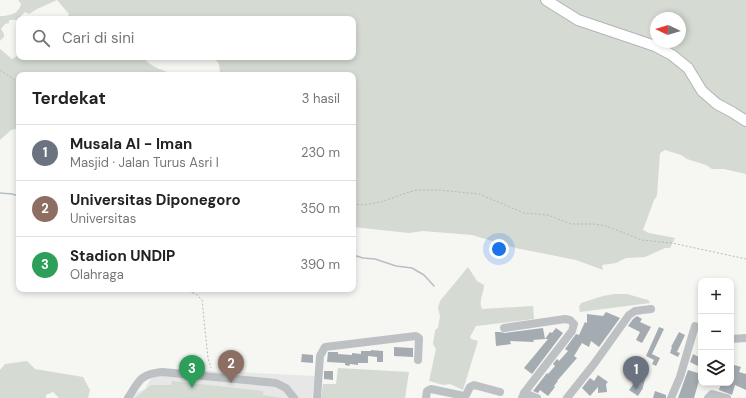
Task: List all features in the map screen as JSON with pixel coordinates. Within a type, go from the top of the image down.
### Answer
[{"type":"main road","points":[[546,0],[578,20],[655,46],[672,55],[688,68],[702,90],[717,104],[746,121]]},
{"type":"street","points":[[567,398],[629,316],[635,311],[651,309]]},
{"type":"street","points":[[504,328],[565,319],[570,320],[574,324],[572,331],[523,395],[537,398]]},
{"type":"street","points":[[671,398],[680,377],[695,326]]},
{"type":"street","points":[[317,398],[320,356],[325,347],[416,336],[419,338],[418,360]]},
{"type":"street","points":[[734,339],[746,338]]},
{"type":"street","points":[[128,398],[141,378],[150,373],[162,372],[276,383],[286,388],[294,398]]},
{"type":"street","points":[[426,398],[427,391],[431,389],[464,396],[466,395],[470,386],[474,385],[500,392]]},
{"type":"street","points":[[708,398],[714,394],[726,398]]},
{"type":"path","points":[[0,70],[16,81]]},
{"type":"path","points":[[356,204],[363,205],[381,202],[417,190],[439,190],[479,194],[524,213],[548,215],[571,224],[594,224],[606,226],[642,240],[672,243],[746,259]]},
{"type":"path","points":[[190,292],[196,294],[202,300],[208,358],[211,368]]},
{"type":"shaded area","points":[[18,0],[57,0],[29,14],[25,12],[21,16],[16,16],[16,20],[9,20],[9,23],[5,24],[1,29],[4,37],[0,41],[0,16],[13,14],[21,4]]},
{"type":"shaded area","points":[[57,0],[746,0],[746,174],[724,169],[712,169],[706,165],[665,150],[660,153],[657,196],[654,200],[643,230],[649,233],[675,238],[670,248],[665,248],[645,257],[626,258],[616,263],[602,265],[603,270],[576,260],[516,248],[472,235],[423,231],[409,233],[356,227],[356,72],[220,72],[219,64],[216,60],[356,60],[356,16],[68,16],[69,14]]},
{"type":"shaded area","points":[[0,49],[12,59],[16,57],[16,60],[145,60],[151,65],[167,72],[16,72],[16,129],[11,130],[0,140]]},
{"type":"shaded area","points":[[468,267],[477,281],[484,285],[481,300],[482,309],[533,306],[534,319],[476,326],[470,337],[471,339],[478,341],[463,390],[450,384],[443,385],[429,381],[436,349],[433,344],[435,330],[438,328],[440,316],[438,308],[440,301]]},
{"type":"shaded area","points":[[614,294],[627,294],[648,300],[650,303],[580,312],[579,307],[581,303]]},
{"type":"shaded area","points":[[27,361],[35,369],[83,377],[90,390],[88,398],[59,398],[53,392],[46,395],[46,398],[0,398],[0,370],[5,364]]},
{"type":"shaded area","points":[[157,368],[315,376],[312,398],[125,398],[145,389]]},
{"type":"shaded area","points":[[338,368],[409,372],[405,398],[321,398],[323,384],[336,384]]},
{"type":"shaded area","points":[[172,381],[263,391],[263,395],[282,398],[135,398],[151,385],[171,385]]},
{"type":"building","points":[[606,312],[620,318],[599,347],[591,341],[589,347],[582,343],[574,356],[577,358],[557,381],[554,386],[555,387],[548,396],[540,390],[538,393],[533,391],[547,373],[548,374],[555,366],[553,364],[557,359],[559,361],[568,351],[565,349],[576,334],[579,335],[585,322],[587,323],[587,314],[603,316]]},
{"type":"building","points":[[637,316],[642,319],[640,322],[651,327],[642,343],[636,340],[640,332],[628,326]]},
{"type":"building","points":[[659,327],[664,329],[652,354],[660,358],[656,366],[652,364],[654,360],[646,356]]},
{"type":"building","points":[[543,328],[545,339],[533,340],[534,342],[510,341],[511,344],[496,346],[495,332],[505,333]]},
{"type":"building","points":[[556,328],[563,333],[532,374],[524,368],[548,339],[545,339],[550,332],[552,333]]},
{"type":"building","points":[[679,332],[685,335],[677,352],[680,353],[678,357],[670,353],[671,347]]},
{"type":"building","points":[[394,347],[413,348],[413,357],[394,356]]},
{"type":"building","points":[[361,351],[383,351],[383,362],[377,362],[377,357],[368,356],[368,363],[358,363],[358,365],[350,364],[349,366],[345,365],[345,363],[327,362],[328,352],[338,352],[338,354],[352,355],[352,353],[361,354]]},
{"type":"building","points":[[302,354],[313,355],[313,363],[301,362]]},
{"type":"building","points":[[693,354],[698,356],[698,366],[690,362]]},
{"type":"building","points":[[734,365],[741,367],[739,372],[746,374],[746,390],[735,385],[732,395],[719,390],[720,386],[734,386]]},
{"type":"building","points":[[642,367],[648,368],[643,388],[638,396],[629,390],[635,382],[637,383]]},
{"type":"building","points":[[688,370],[698,373],[698,384],[694,398],[678,398]]},
{"type":"building","points":[[324,371],[333,371],[333,380],[324,379]]},
{"type":"building","points":[[598,375],[608,382],[606,384],[607,392],[598,393],[598,387],[590,396],[582,388],[590,378],[594,381]]},
{"type":"building","points":[[655,391],[666,395],[666,398],[653,398]]},
{"type":"waterway","points":[[0,193],[16,195]]},
{"type":"waterway","points":[[356,256],[375,259],[396,266],[412,268],[424,275],[434,286]]},
{"type":"place","name":"Universitas Diponegoro","points":[[231,383]]},
{"type":"place","name":"Stadion UNDIP","points":[[192,388]]},
{"type":"place","name":"Musala Al - Iman","points":[[636,389]]}]
